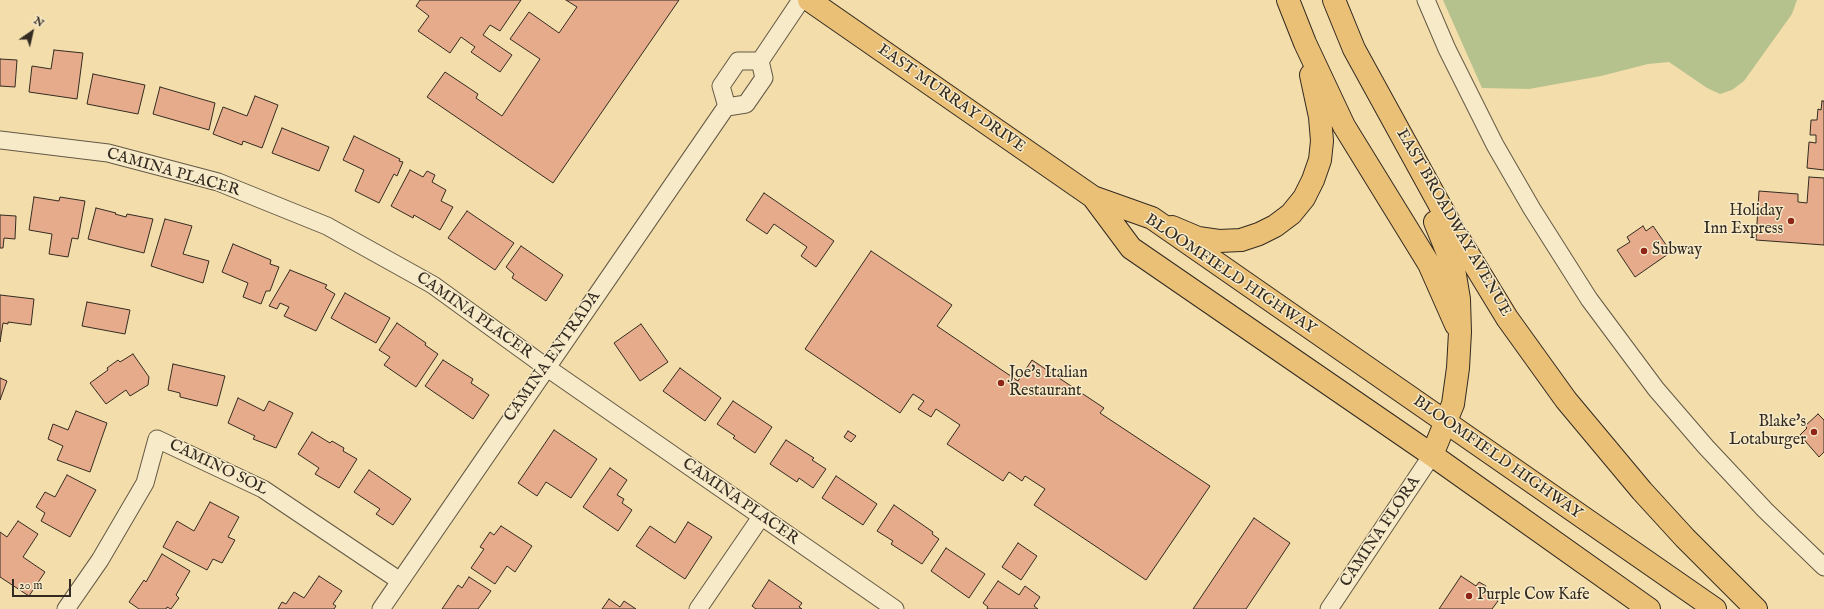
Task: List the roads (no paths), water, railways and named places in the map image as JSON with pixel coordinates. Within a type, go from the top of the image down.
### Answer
[{"type":"main road","name":"EAST MURRAY DRIVE","points":[[809,0],[1093,197]]},
{"type":"main road","points":[[1288,0],[1305,43],[1344,126],[1429,264],[1460,332]]},
{"type":"main road","name":"EAST BROADWAY AVENUE","points":[[1334,0],[1354,49],[1469,257],[1503,312],[1534,357],[1566,400],[1642,491],[1685,538],[1756,609]]},
{"type":"main road","points":[[1152,218],[1198,238],[1219,241],[1241,240],[1259,234],[1275,226],[1291,214],[1299,205],[1313,180],[1320,160],[1322,141],[1320,117],[1305,43]]},
{"type":"main road","points":[[1354,49],[1406,169],[1435,224],[1451,261],[1459,299],[1460,332],[1458,368],[1453,404],[1447,423],[1432,456]]},
{"type":"main road","name":"BLOOMFIELD HIGHWAY","points":[[1093,197],[1152,218],[1715,609]]},
{"type":"main road","name":"BLOOMFIELD HIGHWAY","points":[[1093,197],[1130,248],[1432,456],[1649,609]]},
{"type":"street","points":[[760,61],[738,61],[721,86],[727,107],[746,104],[764,78],[760,61],[800,0]]},
{"type":"street","points":[[1426,0],[1447,50],[1495,145],[1546,232],[1593,305],[1656,390],[1706,447],[1764,510],[1824,567]]},
{"type":"street","name":"CAMINA ENTRADA","points":[[381,609],[546,367],[727,107]]},
{"type":"street","name":"CAMINA PLACER","points":[[0,140],[108,153],[218,182],[327,226],[434,285],[546,367],[895,609]]},
{"type":"street","name":"CAMINO SOL","points":[[66,609],[100,560],[145,482],[157,438],[263,489],[400,581]]},
{"type":"street","name":"CAMINA FLORA","points":[[1329,609],[1432,456]]},
{"type":"street","points":[[698,609],[762,517]]},
{"type":"place","name":"Holiday Inn Express","points":[[1791,221]]},
{"type":"place","name":"Subway","points":[[1644,251]]},
{"type":"place","name":"Joe's Italian Restaurant","points":[[1001,383]]},
{"type":"place","name":"Blake's Lotaburger","points":[[1814,432]]},
{"type":"place","name":"Purple Cow Kafe","points":[[1469,596]]}]
